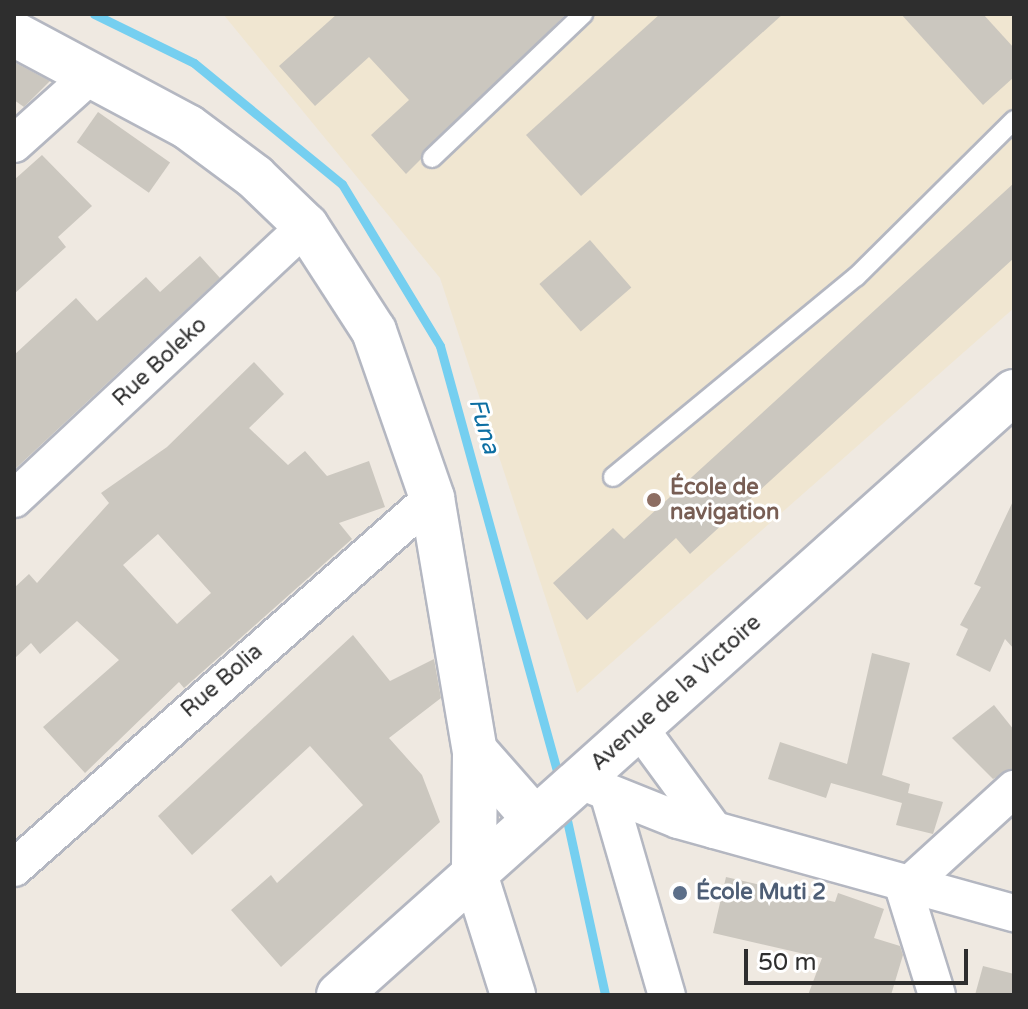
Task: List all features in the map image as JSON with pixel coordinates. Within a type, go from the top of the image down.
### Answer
[{"type":"street","points":[[14,34],[188,127],[306,226],[374,331],[432,498],[475,751],[474,871],[513,995]]},
{"type":"street","points":[[14,144],[92,74]]},
{"type":"street","name":"Rue Boleko","points":[[14,499],[306,226]]},
{"type":"street","name":"Avenue de la Victoire","points":[[339,995],[474,871],[568,797],[638,726],[1014,392]]},
{"type":"street","name":"Rue Bolia","points":[[14,868],[432,498]]},
{"type":"street","points":[[638,726],[714,830]]},
{"type":"street","points":[[475,751],[568,797],[714,830],[904,889],[1014,913]]},
{"type":"street","points":[[904,889],[1014,789]]},
{"type":"street","points":[[568,797],[667,995]]},
{"type":"street","points":[[904,889],[937,995]]},
{"type":"lane","points":[[432,158],[583,14]]},
{"type":"lane","points":[[613,477],[856,277],[1014,120]]},
{"type":"shaded area","name":"École de navigation","points":[[223,14],[1014,14],[1014,308],[577,693],[440,278]]},
{"type":"building","points":[[337,14],[566,14],[406,174],[371,135],[409,100],[369,57],[315,106],[279,66]]},
{"type":"building","points":[[660,14],[783,14],[581,196],[526,135]]},
{"type":"building","points":[[901,14],[983,14],[1014,48],[1014,77],[983,105]]},
{"type":"building","points":[[14,62],[50,81],[24,107],[14,100]]},
{"type":"building","points":[[98,112],[170,162],[149,193],[77,142]]},
{"type":"building","points":[[42,155],[92,206],[58,237],[66,247],[14,294],[14,180]]},
{"type":"building","points":[[1014,183],[1014,258],[690,554],[676,538],[587,620],[553,583],[613,528],[624,539]]},
{"type":"building","points":[[590,240],[631,288],[581,332],[539,284]]},
{"type":"building","points":[[200,256],[220,278],[14,470],[14,355],[76,298],[97,321],[146,277],[160,292]]},
{"type":"building","points":[[254,362],[284,394],[249,428],[288,465],[305,451],[327,476],[369,461],[385,507],[339,523],[352,539],[184,688],[179,682],[85,773],[43,727],[119,660],[77,621],[40,654],[31,643],[14,659],[14,588],[29,574],[37,583],[109,503],[101,493],[167,447]],"holes":[[[158,534],[211,593],[177,624],[123,565]]]},
{"type":"building","points":[[1014,499],[1014,649],[1005,639],[990,672],[956,655],[968,629],[960,625],[981,587],[974,584]]},
{"type":"building","points":[[353,635],[390,681],[434,659],[441,698],[389,738],[422,775],[440,822],[281,967],[231,910],[271,875],[277,883],[363,805],[310,746],[192,855],[158,816]]},
{"type":"building","points":[[872,653],[910,663],[882,775],[910,784],[908,793],[943,802],[933,834],[896,825],[902,803],[831,783],[826,798],[768,779],[780,742],[847,764]]},
{"type":"building","points":[[994,705],[1014,730],[1014,769],[993,779],[952,738]]},
{"type":"building","points":[[726,877],[835,902],[838,893],[884,909],[874,938],[900,946],[903,955],[891,995],[808,995],[822,958],[713,933]]},
{"type":"building","points":[[983,966],[1014,974],[1014,995],[975,995]]},
{"type":"waterway","name":"Funa","points":[[94,14],[194,63],[342,184],[440,346],[560,781]]},
{"type":"waterway","points":[[565,811],[605,995]]},
{"type":"place","name":"École de navigation","points":[[654,500]]},
{"type":"place","name":"École Muti 2","points":[[680,893]]}]
